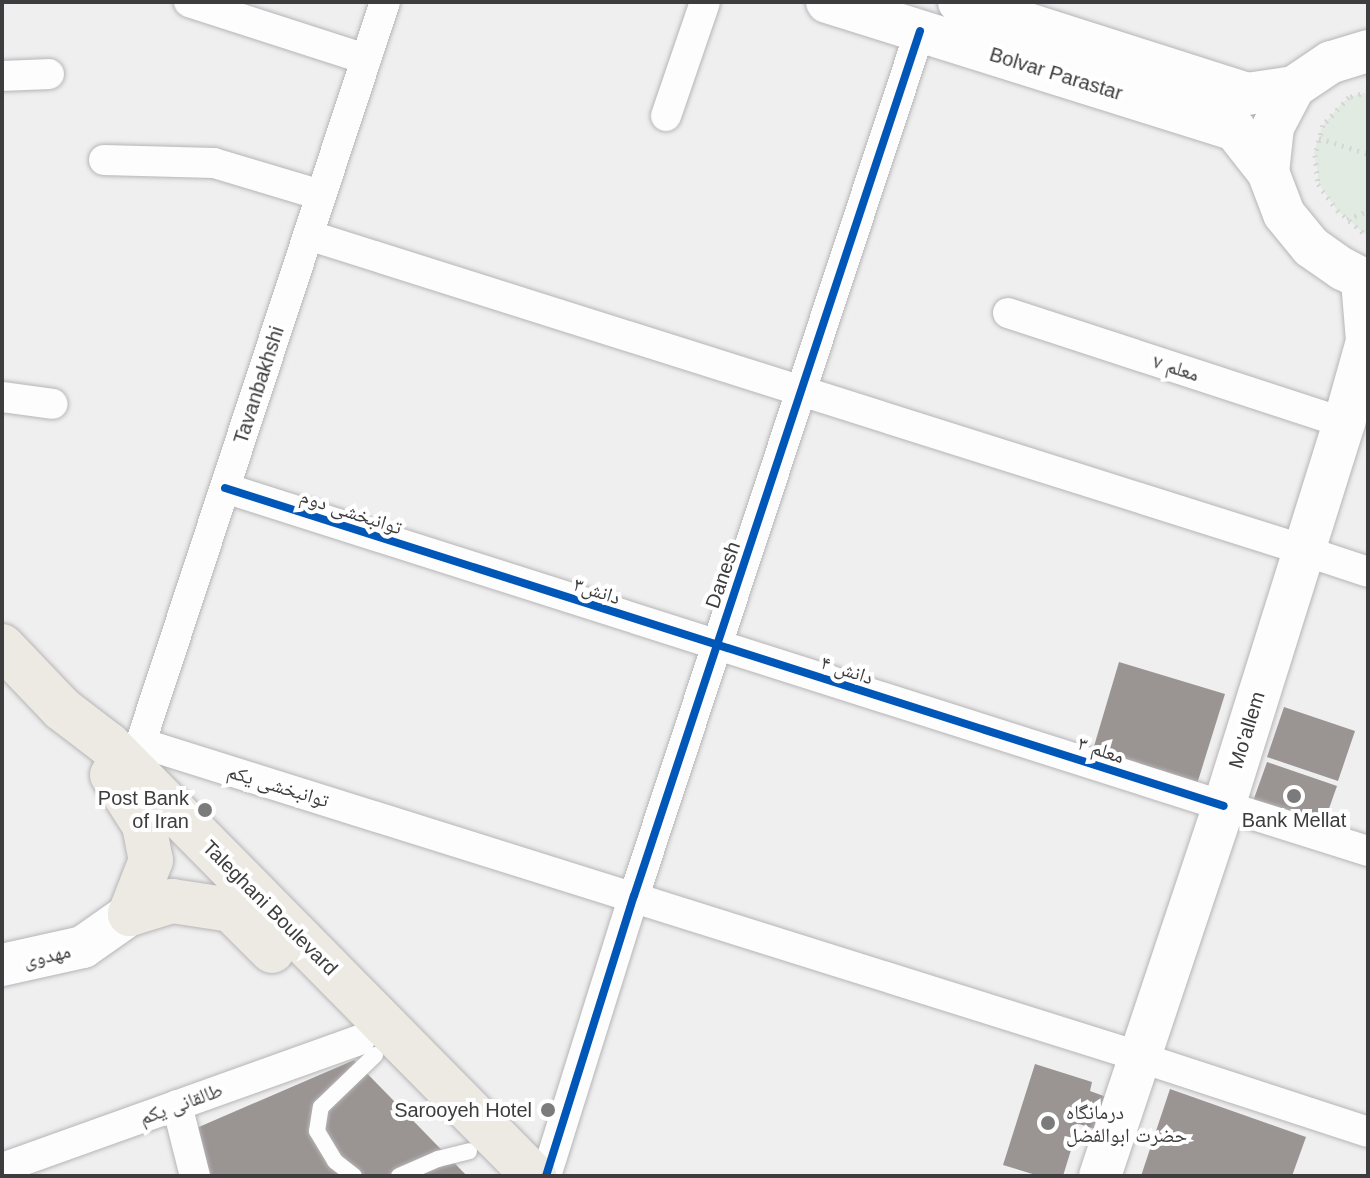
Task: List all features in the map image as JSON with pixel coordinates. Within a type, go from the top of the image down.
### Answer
[{"type":"main road","name":"Bolvar Parastar","points":[[827,2],[925,17],[1235,130],[1268,172]]},
{"type":"main road","name":"Bolvar Parastar","points":[[959,2],[1247,94],[1294,87]]},
{"type":"main road","points":[[1365,281],[1311,247],[1284,214],[1268,172],[1273,127],[1294,87],[1331,62],[1368,51]]},
{"type":"main road","name":"Mo'allem","points":[[1121,1176],[1149,1060],[1356,420],[1367,341],[1365,281]]},
{"type":"main road","name":"Taleghani Boulevard","points":[[2,646],[62,709],[136,756],[534,1176]]},
{"type":"main road","points":[[62,709],[133,803],[144,825],[151,860],[130,914]]},
{"type":"main road","name":"Taleghani Boulevard","points":[[130,914],[172,901],[231,910],[481,1164]]},
{"type":"main road","name":"مهدوی","points":[[2,965],[83,947],[130,914]]},
{"type":"main road","name":"Mo'allem","points":[[1100,1176],[1149,1060]]},
{"type":"street","points":[[189,2],[366,59]]},
{"type":"street","name":"Tavanbakhshi","points":[[136,756],[385,2]]},
{"type":"street","points":[[666,116],[705,2]]},
{"type":"street","name":"Danesh","points":[[546,1176],[716,645],[925,17]]},
{"type":"street","points":[[2,76],[49,74]]},
{"type":"street","points":[[104,160],[214,163],[321,195]]},
{"type":"street","points":[[308,235],[1368,572]]},
{"type":"street","name":"معلم ٧","points":[[1008,313],[1356,420]]},
{"type":"street","points":[[2,397],[53,404]]},
{"type":"street","name":"توانبخشی دوم","points":[[225,488],[468,567]]},
{"type":"street","name":"دانش٣","points":[[468,567],[716,645]]},
{"type":"street","name":"دانش ۴","points":[[716,645],[968,725]]},
{"type":"street","name":"معلم ۳","points":[[968,725],[1368,851]]},
{"type":"street","name":"توانبخشی یکم","points":[[136,756],[415,828],[1368,1132]]},
{"type":"street","name":"طالقانی یکم","points":[[2,1168],[177,1105],[368,1047]]},
{"type":"street","points":[[177,1105],[195,1176]]},
{"type":"lane","points":[[354,1176],[335,1161],[317,1131],[321,1107],[368,1047]]},
{"type":"lane","points":[[399,1176],[438,1159],[481,1164]]},
{"type":"path","points":[[1368,92],[1349,97],[1323,125],[1315,155],[1318,184],[1346,219],[1368,237]]},
{"type":"path","points":[[1319,138],[1368,154]]},
{"type":"path","points":[[1346,219],[1368,211]]},
{"type":"shaded area","points":[[1368,92],[1368,237],[1337,210],[1319,184],[1314,152],[1323,125],[1341,104],[1349,97]]},
{"type":"building","points":[[1119,662],[1225,694],[1197,784],[1092,753]]},
{"type":"building","points":[[1284,707],[1355,731],[1338,781],[1267,757]]},
{"type":"building","name":"Bank Mellat","points":[[1267,762],[1337,786],[1321,831],[1251,807]]},
{"type":"building","points":[[354,1060],[467,1176],[201,1176],[185,1133]]},
{"type":"building","name":"درمانگاه حضرت ابوالفضل","points":[[1035,1064],[1092,1082],[1090,1091],[1112,1099],[1101,1131],[1079,1124],[1063,1176],[1039,1176],[1003,1165]]},
{"type":"building","points":[[1170,1089],[1306,1137],[1292,1176],[1141,1176]]},
{"type":"cycle path","points":[[546,1176],[634,896],[920,31]]},
{"type":"cycle path","points":[[225,488],[1224,806]]},
{"type":"place","name":"Bank Mellat","points":[[1294,796]]},
{"type":"place","name":"Post Bank of Iran","points":[[205,810]]},
{"type":"place","name":"Sarooyeh Hotel","points":[[548,1110]]},
{"type":"place","name":"درمانگاه حضرت ابوالفضل","points":[[1048,1123]]}]
